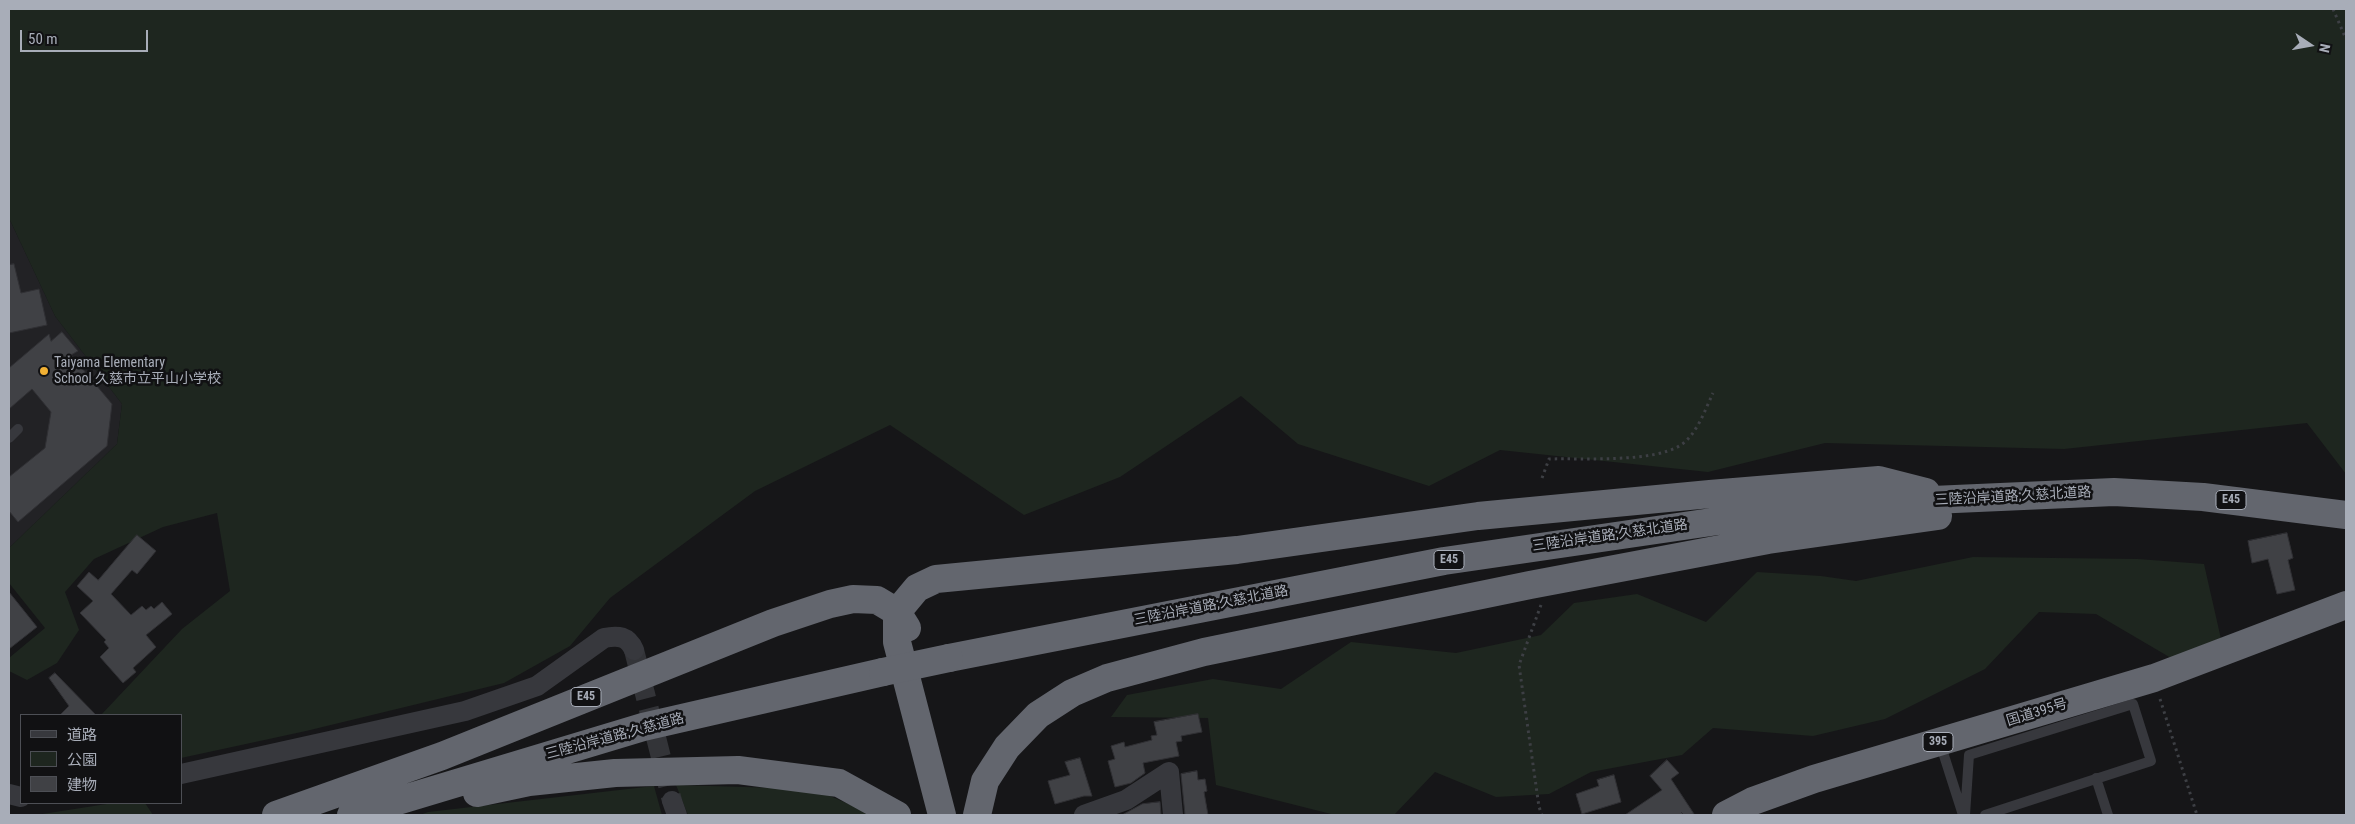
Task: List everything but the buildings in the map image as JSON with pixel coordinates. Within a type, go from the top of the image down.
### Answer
[{"type":"highway","points":[[942,815],[896,642],[897,612],[917,588],[936,579],[1237,550],[1478,516],[1879,480],[1955,499]]},
{"type":"highway","name":"三陸沿岸道路;久慈北道路","points":[[883,672],[1444,560],[1726,520],[1888,502],[2106,492],[2203,497],[2346,515]]},
{"type":"highway","points":[[977,815],[985,781],[1007,747],[1038,715],[1072,693],[1107,678],[1204,652],[1344,622],[1759,542],[2106,492]]},
{"type":"highway","name":"E45","points":[[276,815],[442,756],[773,623],[830,604],[853,598],[877,600],[897,612]]},
{"type":"highway","name":"国道395号","points":[[1726,815],[1754,801],[1814,779],[2154,678],[2346,605]]},
{"type":"highway","points":[[897,612],[910,635],[958,815]]},
{"type":"highway","name":"三陸沿岸道路;久慈道路","points":[[351,815],[643,727],[883,672]]},
{"type":"highway","name":"E45","points":[[404,798],[468,795],[529,782],[615,773],[738,770],[839,783],[897,815]]},
{"type":"street","points":[[182,774],[465,712],[537,686],[604,638],[615,636],[624,638],[634,650]]},
{"type":"street","points":[[1084,815],[1116,810],[1126,800],[1169,772],[1172,815]]},
{"type":"lane","points":[[9,438],[18,430]]},
{"type":"lane","points":[[1964,815],[1969,755],[2133,704],[2151,761],[1985,815]]},
{"type":"lane","points":[[1939,742],[1964,815]]},
{"type":"lane","points":[[2096,778],[2108,815]]},
{"type":"path","points":[[2333,9],[2346,39]]},
{"type":"path","points":[[1542,478],[1549,460],[1657,455],[1681,444],[1697,426],[1713,393]]},
{"type":"path","points":[[1542,815],[1539,808],[1519,665],[1544,598]]},
{"type":"path","points":[[2154,678],[2197,815]]},
{"type":"shaded area","points":[[9,218],[55,316],[122,404],[117,444],[9,548]]},
{"type":"green space","points":[[9,9],[2346,9],[2346,474],[2307,423],[2064,449],[1825,443],[1708,472],[1500,450],[1429,486],[1298,444],[1241,396],[1120,477],[1024,515],[890,425],[755,491],[610,598],[570,646],[504,683],[306,731],[182,758],[182,714],[102,714],[182,629],[230,591],[217,513],[163,527],[94,559],[65,592],[79,630],[57,663],[27,680],[9,671],[9,658],[45,628],[9,583],[9,548],[117,444],[122,404],[55,316],[9,218]]},
{"type":"green space","points":[[1973,557],[2138,559],[2204,564],[2221,639],[2171,658],[2096,614],[2039,612],[1985,669],[1885,719],[1813,736],[1713,728],[1682,755],[1591,772],[1549,794],[1496,797],[1435,772],[1394,815],[1335,815],[1216,785],[1208,718],[1111,717],[1127,695],[1213,679],[1281,689],[1351,642],[1456,653],[1541,635],[1574,603],[1637,594],[1706,622],[1757,572],[1821,576],[1856,581]]},
{"type":"green space","points":[[676,785],[814,789],[874,815],[688,815]]},
{"type":"green space","points":[[654,786],[662,815],[420,815],[428,812]]},
{"type":"green space","points":[[107,804],[146,804],[153,815],[36,815]]},
{"type":"tunnel","points":[[634,650],[672,801]]},
{"type":"place","name":"Taiyama Elementary School 久慈市立平山小学校","points":[[44,371]]}]
